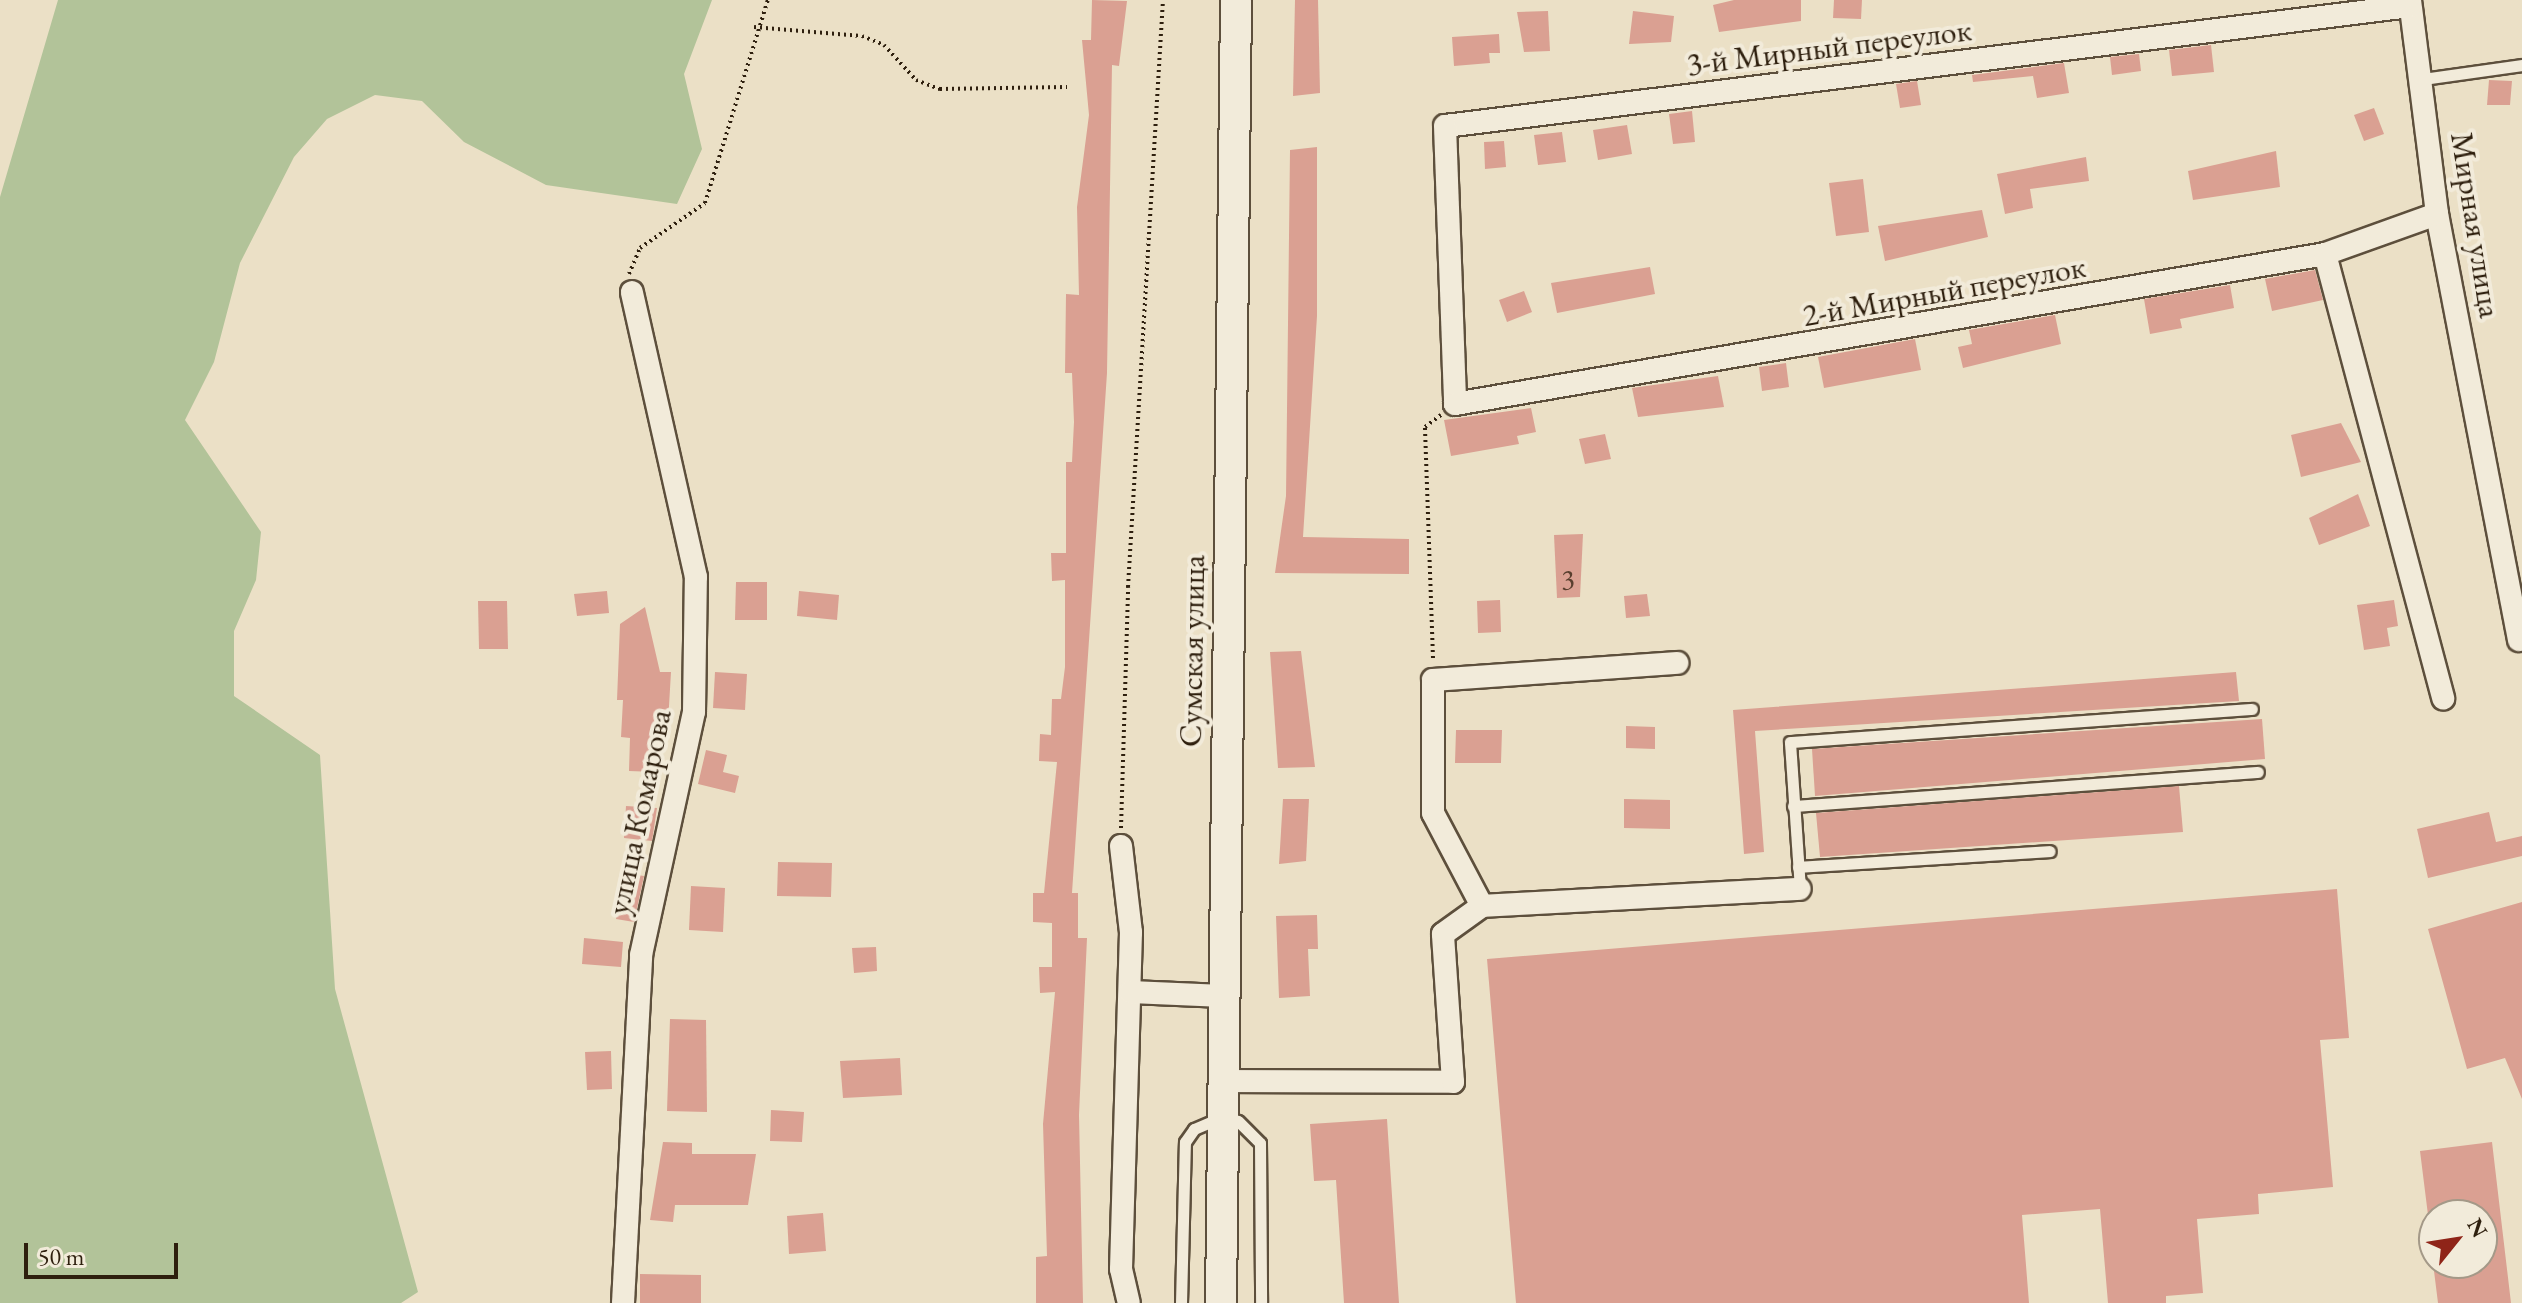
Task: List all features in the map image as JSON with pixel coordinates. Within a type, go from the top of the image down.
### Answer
[{"type":"main road","name":"Сумская улица","points":[[1221,1303],[1236,0]]},
{"type":"street","name":"Мирная улица","points":[[2410,3],[2423,79],[2437,214],[2520,644]]},
{"type":"street","name":"3-й Мирный переулок","points":[[1455,404],[1445,126],[2410,3]]},
{"type":"street","name":"2-й Мирный переулок","points":[[1455,404],[1738,361],[2325,254],[2437,214]]},
{"type":"street","points":[[2325,254],[2443,699]]},
{"type":"street","name":"улица Комарова","points":[[623,1303],[641,955],[694,712],[696,577],[632,292]]},
{"type":"street","points":[[1482,906],[1433,813],[1433,680],[1677,663]]},
{"type":"street","points":[[1121,846],[1130,992],[1121,1269],[1129,1303]]},
{"type":"street","points":[[1223,1081],[1453,1082],[1443,934],[1482,906],[1799,878]]},
{"type":"street","points":[[1130,992],[1224,996]]},
{"type":"lane","points":[[2423,79],[2522,65]]},
{"type":"lane","points":[[2049,851],[1799,878],[1790,742],[2252,709]]},
{"type":"lane","points":[[1793,806],[2258,772]]},
{"type":"lane","points":[[1181,1303],[1185,1142],[1194,1129],[1222,1117],[1251,1129],[1260,1143],[1261,1303]]},
{"type":"path","points":[[632,292],[629,272],[640,248],[705,203],[754,27],[768,0]]},
{"type":"path","points":[[1121,846],[1128,587],[1163,0]]},
{"type":"path","points":[[754,27],[862,36],[884,45],[916,80],[940,89],[1067,87]]},
{"type":"path","points":[[1433,680],[1425,427],[1455,404]]},
{"type":"green space","points":[[58,0],[712,0],[684,74],[702,149],[677,204],[546,185],[464,142],[422,101],[375,95],[327,119],[294,157],[240,263],[214,362],[185,420],[261,532],[256,580],[234,631],[234,696],[320,755],[335,989],[418,1292],[401,1303],[0,1303],[0,197]]},
{"type":"building","points":[[1092,0],[1127,1],[1119,66],[1112,65],[1107,373],[1072,893],[1078,893],[1078,938],[1087,938],[1079,1115],[1083,1303],[1036,1303],[1036,1257],[1047,1256],[1043,1124],[1055,992],[1040,993],[1039,967],[1052,967],[1052,923],[1033,922],[1033,893],[1044,893],[1057,762],[1039,761],[1040,734],[1051,735],[1052,699],[1061,699],[1065,667],[1065,580],[1052,581],[1051,553],[1066,553],[1066,462],[1072,462],[1074,422],[1072,373],[1065,373],[1066,294],[1079,295],[1077,207],[1089,115],[1082,40],[1091,40]]},
{"type":"building","points":[[1295,0],[1318,0],[1320,93],[1293,96]]},
{"type":"building","points":[[1734,0],[1801,0],[1801,21],[1719,32],[1713,5]]},
{"type":"building","points":[[1834,0],[1862,0],[1861,19],[1833,18]]},
{"type":"building","points":[[1548,11],[1550,51],[1524,52],[1517,12]]},
{"type":"building","points":[[1633,11],[1674,16],[1671,42],[1629,44]]},
{"type":"building","points":[[1499,34],[1500,53],[1489,53],[1490,63],[1454,66],[1452,37]]},
{"type":"building","points":[[2211,45],[2214,72],[2172,76],[2169,50]]},
{"type":"building","points":[[2139,54],[2141,71],[2112,75],[2110,57]]},
{"type":"building","points":[[2064,63],[2069,93],[2037,98],[2033,76],[1973,82],[1972,75]]},
{"type":"building","points":[[2489,80],[2512,81],[2510,105],[2487,105]]},
{"type":"building","points":[[1917,81],[1921,105],[1900,108],[1896,84]]},
{"type":"building","points":[[2374,108],[2384,134],[2364,141],[2354,115]]},
{"type":"building","points":[[1692,111],[1695,142],[1673,144],[1669,114]]},
{"type":"building","points":[[1627,125],[1632,154],[1598,160],[1593,130]]},
{"type":"building","points":[[1562,132],[1566,162],[1538,165],[1534,135]]},
{"type":"building","points":[[1504,141],[1506,167],[1485,169],[1484,142]]},
{"type":"building","points":[[1317,147],[1317,316],[1303,537],[1409,539],[1409,574],[1275,573],[1286,496],[1290,150]]},
{"type":"building","points":[[2276,151],[2280,187],[2193,200],[2188,171]]},
{"type":"building","points":[[2086,157],[2089,181],[2030,189],[2033,208],[2005,214],[1997,174]]},
{"type":"building","points":[[1863,179],[1869,232],[1836,236],[1829,183]]},
{"type":"building","points":[[1982,210],[1988,237],[1885,261],[1878,226]]},
{"type":"building","points":[[1650,267],[1655,294],[1557,313],[1551,283]]},
{"type":"building","points":[[2315,270],[2323,300],[2272,311],[2265,279]]},
{"type":"building","points":[[2230,285],[2234,308],[2180,319],[2182,328],[2150,334],[2144,299]]},
{"type":"building","points":[[1524,291],[1532,312],[1507,322],[1499,300]]},
{"type":"building","points":[[2055,315],[2061,344],[1963,368],[1958,347],[1972,344],[1969,330]]},
{"type":"building","points":[[1915,339],[1921,370],[1824,388],[1818,357]]},
{"type":"building","points":[[1786,363],[1789,387],[1762,391],[1759,367]]},
{"type":"building","points":[[1718,376],[1724,407],[1638,417],[1632,388]]},
{"type":"building","points":[[1531,408],[1536,432],[1517,436],[1519,444],[1451,456],[1444,420]]},
{"type":"building","points":[[2341,423],[2361,462],[2301,477],[2291,435]]},
{"type":"building","points":[[1605,434],[1611,459],[1585,464],[1579,439]]},
{"type":"building","points":[[2358,494],[2370,526],[2319,545],[2309,518]]},
{"type":"building","points":[[1583,534],[1580,597],[1557,598],[1554,535]]},
{"type":"building","points":[[736,582],[767,582],[767,620],[735,620]]},
{"type":"building","points":[[607,591],[609,613],[577,616],[574,594]]},
{"type":"building","points":[[799,591],[839,595],[837,620],[797,616]]},
{"type":"building","points":[[1647,594],[1650,616],[1626,618],[1624,596]]},
{"type":"building","points":[[1500,600],[1501,632],[1478,633],[1477,601]]},
{"type":"building","points":[[2394,600],[2398,626],[2387,628],[2390,646],[2364,650],[2357,605]]},
{"type":"building","points":[[478,601],[507,601],[508,649],[479,649]]},
{"type":"building","points":[[645,607],[660,672],[671,672],[667,740],[657,739],[656,772],[629,771],[630,738],[621,737],[623,700],[617,700],[620,624]]},
{"type":"building","points":[[1301,651],[1315,767],[1278,768],[1270,652]]},
{"type":"building","points":[[715,672],[747,674],[745,710],[713,708]]},
{"type":"building","points":[[2236,672],[2239,701],[1755,731],[1764,852],[1744,854],[1733,710]]},
{"type":"building","points":[[2262,719],[2265,759],[1815,796],[1812,749]]},
{"type":"building","points":[[1626,726],[1655,727],[1655,749],[1626,748]]},
{"type":"building","points":[[1456,730],[1502,730],[1501,763],[1455,763]]},
{"type":"building","points":[[706,750],[727,755],[723,772],[739,776],[735,793],[698,784]]},
{"type":"building","points":[[2179,786],[2183,832],[1820,857],[1816,813]]},
{"type":"building","points":[[1283,799],[1309,799],[1306,861],[1279,864]]},
{"type":"building","points":[[1624,799],[1670,800],[1670,829],[1624,828]]},
{"type":"building","points":[[626,806],[657,808],[652,841],[624,838]]},
{"type":"building","points":[[2489,812],[2496,842],[2522,836],[2522,856],[2428,878],[2417,829]]},
{"type":"building","points":[[778,862],[832,863],[831,897],[777,896]]},
{"type":"building","points":[[624,873],[644,876],[634,922],[616,919]]},
{"type":"building","points":[[691,886],[725,888],[723,932],[689,930]]},
{"type":"building","points":[[2337,889],[2349,1038],[2320,1040],[2333,1187],[2258,1194],[2259,1214],[2197,1219],[2203,1293],[2166,1296],[2166,1303],[2108,1303],[2100,1209],[2022,1215],[2029,1303],[1516,1303],[1487,959]]},
{"type":"building","points":[[2522,902],[2522,1099],[2505,1058],[2467,1069],[2428,929]]},
{"type":"building","points":[[1317,915],[1318,949],[1308,949],[1310,996],[1279,998],[1276,916]]},
{"type":"building","points":[[584,938],[623,942],[621,967],[582,964]]},
{"type":"building","points":[[876,947],[877,971],[854,973],[852,948]]},
{"type":"building","points":[[670,1019],[706,1020],[707,1112],[667,1111]]},
{"type":"building","points":[[611,1051],[612,1089],[587,1090],[585,1052]]},
{"type":"building","points":[[900,1058],[902,1095],[843,1098],[840,1061]]},
{"type":"building","points":[[771,1110],[804,1112],[802,1142],[770,1141]]},
{"type":"building","points":[[1387,1119],[1399,1303],[1344,1303],[1336,1180],[1314,1181],[1310,1124]]},
{"type":"building","points":[[663,1142],[692,1143],[692,1154],[756,1154],[748,1205],[675,1205],[673,1222],[650,1220]]},
{"type":"building","points":[[2492,1142],[2511,1303],[2438,1303],[2435,1279],[2498,1279],[2498,1199],[2426,1199],[2420,1151]]},
{"type":"building","points":[[823,1213],[826,1251],[789,1254],[787,1216]]},
{"type":"building","points":[[640,1274],[701,1275],[701,1303],[640,1303]]}]
